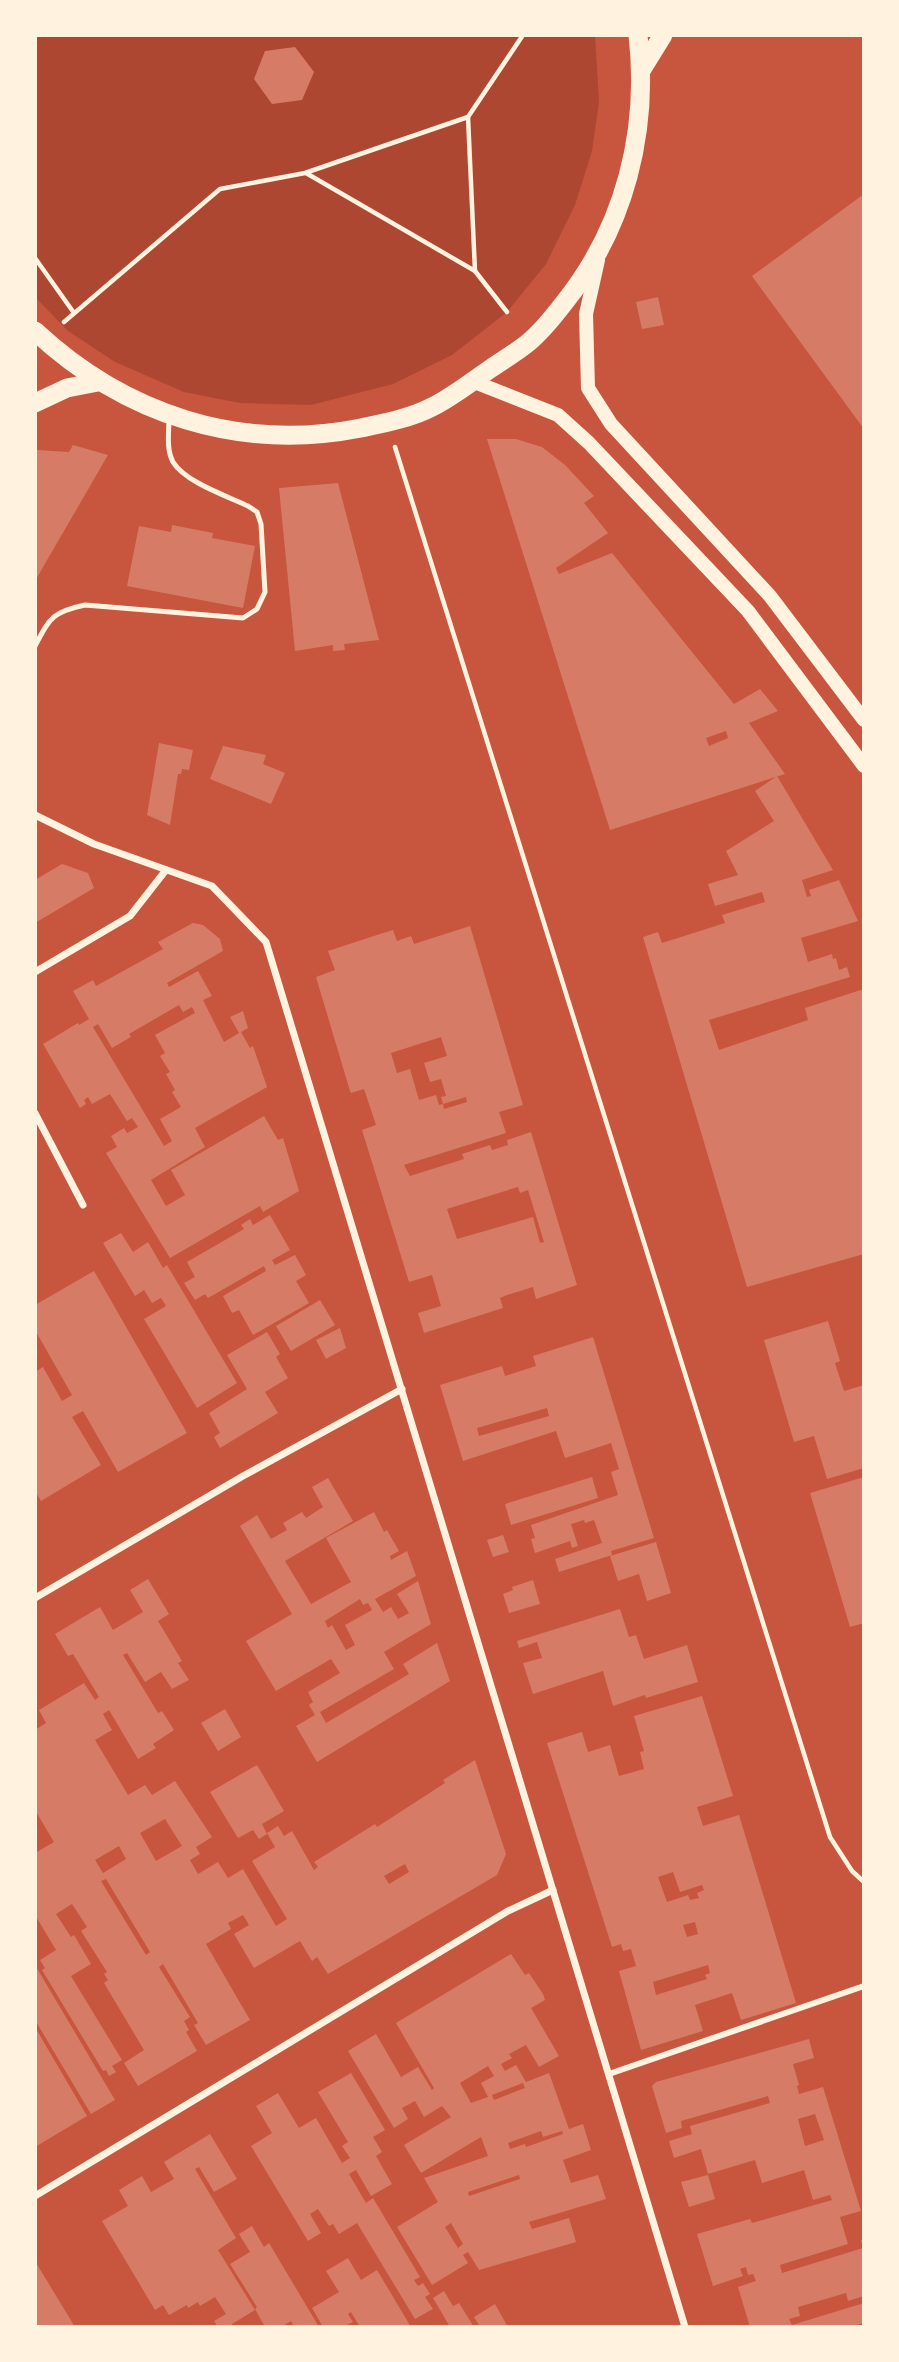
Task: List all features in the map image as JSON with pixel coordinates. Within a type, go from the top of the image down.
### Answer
[{"type":"highway","points":[[35,331],[99,382],[152,409],[209,427],[268,436],[328,435],[387,423],[432,407],[530,341],[580,283],[600,250],[625,192],[639,132],[642,69],[638,35]]},
{"type":"highway","points":[[642,69],[663,35]]},
{"type":"highway","points":[[35,404],[67,388],[99,382]]},
{"type":"main road","points":[[600,250],[586,314],[588,388],[611,424],[770,596],[864,720]]},
{"type":"main road","points":[[472,381],[558,415],[589,443],[748,611],[864,766]]},
{"type":"street","points":[[35,815],[94,844],[212,886],[266,942],[685,2327]]},
{"type":"street","points":[[35,972],[131,916],[166,870]]},
{"type":"street","points":[[35,1113],[83,1205]]},
{"type":"street","points":[[35,1598],[243,1476],[402,1389]]},
{"type":"street","points":[[35,2196],[496,1918],[553,1890]]},
{"type":"street","points":[[609,2074],[864,1986]]},
{"type":"lane","points":[[35,646],[46,626],[61,610],[85,605],[243,618],[257,608],[265,592],[261,524],[257,512],[185,475],[173,461],[171,454],[169,415]]},
{"type":"path","points":[[475,271],[468,117],[523,35]]},
{"type":"path","points":[[35,258],[74,313],[220,189],[305,173],[468,117]]},
{"type":"path","points":[[305,173],[475,271],[508,312]]},
{"type":"path","points":[[387,423],[830,1837],[852,1871],[864,1882]]},
{"type":"shaded area","points":[[35,35],[595,35],[599,102],[592,151],[575,205],[546,264],[507,312],[452,355],[393,384],[311,405],[240,403],[184,392],[115,362],[68,331],[35,297]]},
{"type":"building","points":[[295,47],[314,72],[302,100],[272,104],[254,79],[265,51]]},
{"type":"building","points":[[864,194],[864,429],[752,276]]},
{"type":"building","points":[[658,297],[664,325],[642,329],[636,302]]},
{"type":"building","points":[[487,439],[516,439],[542,447],[565,465],[594,496],[584,503],[608,533],[556,568],[559,574],[612,553],[734,704],[760,689],[778,711],[749,723],[785,774],[610,830]],"holes":[[[726,731],[728,738],[709,746],[706,738]]]},
{"type":"building","points":[[73,445],[108,455],[35,581],[35,453],[37,450],[69,452]]},
{"type":"building","points":[[338,483],[379,640],[344,644],[345,650],[333,651],[333,645],[295,651],[279,488]]},
{"type":"building","points":[[172,525],[213,533],[212,538],[255,546],[243,608],[127,586],[139,526],[171,532]]},
{"type":"building","points":[[159,743],[193,750],[189,770],[182,769],[181,774],[178,774],[170,825],[147,815]]},
{"type":"building","points":[[223,746],[266,755],[263,764],[285,773],[271,804],[210,779]]},
{"type":"building","points":[[777,776],[833,870],[802,880],[807,897],[811,896],[809,890],[839,880],[858,921],[801,938],[808,962],[832,954],[839,970],[847,967],[850,977],[709,1020],[719,1050],[808,1020],[805,1008],[864,989],[864,1254],[747,1287],[643,937],[658,932],[662,943],[725,923],[722,915],[765,902],[762,892],[715,906],[708,884],[738,875],[726,851],[774,821],[755,791]]},
{"type":"building","points":[[62,864],[88,873],[94,888],[35,923],[35,880]]},
{"type":"building","points":[[193,923],[203,925],[220,939],[223,951],[167,983],[169,987],[198,971],[212,996],[203,1000],[224,1042],[239,1033],[230,1017],[243,1011],[248,1028],[241,1032],[250,1048],[253,1046],[267,1087],[195,1128],[205,1147],[151,1180],[166,1206],[185,1195],[171,1170],[264,1116],[278,1140],[283,1138],[299,1191],[263,1212],[260,1206],[170,1258],[106,1153],[117,1147],[111,1136],[124,1128],[127,1133],[138,1127],[132,1118],[127,1121],[110,1094],[92,1104],[88,1097],[84,1100],[86,1104],[80,1108],[43,1044],[89,1019],[73,991],[93,980],[96,986],[163,949],[158,942]],"holes":[[[179,1005],[183,1012],[192,1007],[195,1013],[155,1035],[165,1053],[160,1056],[170,1072],[166,1074],[175,1090],[172,1092],[181,1107],[160,1119],[172,1141],[164,1146],[93,1027],[98,1024],[112,1048],[131,1037],[129,1034]]]},
{"type":"building","points":[[470,926],[523,1105],[499,1112],[506,1133],[404,1165],[410,1176],[464,1159],[462,1154],[490,1145],[492,1150],[508,1145],[507,1140],[531,1132],[577,1285],[536,1299],[533,1287],[507,1295],[500,1298],[503,1308],[424,1333],[418,1313],[441,1306],[432,1275],[409,1282],[362,1130],[376,1125],[364,1089],[351,1093],[350,1091],[316,977],[335,970],[328,951],[393,930],[397,941],[411,936],[414,944]],"holes":[[[441,1037],[447,1056],[424,1063],[430,1082],[441,1079],[446,1096],[441,1097],[443,1104],[439,1105],[436,1095],[419,1100],[410,1069],[397,1073],[391,1053]],[[466,1097],[467,1102],[444,1109],[443,1104]],[[518,1187],[520,1193],[528,1190],[544,1242],[540,1243],[533,1217],[457,1239],[447,1209]]]},
{"type":"building","points":[[270,1215],[290,1250],[272,1260],[275,1265],[295,1255],[306,1275],[296,1281],[309,1303],[253,1335],[239,1310],[232,1313],[223,1296],[266,1271],[264,1266],[208,1298],[205,1294],[195,1300],[184,1283],[195,1277],[187,1262],[244,1229],[241,1225],[250,1219],[253,1225]]},
{"type":"building","points":[[121,1233],[133,1252],[148,1242],[163,1268],[167,1265],[237,1383],[197,1408],[144,1319],[166,1306],[161,1298],[152,1303],[144,1290],[135,1296],[103,1243]]},
{"type":"building","points":[[94,1271],[187,1433],[118,1472],[83,1411],[72,1417],[101,1465],[41,1501],[35,1491],[35,1372],[43,1367],[62,1401],[72,1395],[35,1330],[35,1305]]},
{"type":"building","points":[[320,1300],[335,1325],[291,1351],[276,1326]]},
{"type":"building","points":[[828,1321],[840,1361],[835,1363],[844,1391],[864,1385],[864,1468],[827,1479],[814,1436],[794,1442],[764,1340]]},
{"type":"building","points":[[340,1328],[346,1348],[326,1359],[316,1340]]},
{"type":"building","points":[[267,1332],[280,1354],[276,1357],[288,1378],[265,1392],[278,1413],[220,1448],[214,1437],[220,1433],[209,1413],[247,1389],[227,1355]]},
{"type":"building","points":[[593,1337],[654,1538],[611,1551],[612,1555],[559,1572],[555,1559],[602,1543],[594,1520],[585,1523],[584,1520],[571,1524],[578,1546],[572,1548],[570,1541],[535,1553],[531,1539],[535,1538],[531,1525],[618,1495],[611,1472],[619,1469],[611,1443],[565,1458],[556,1431],[463,1461],[440,1385],[502,1366],[505,1376],[536,1366],[533,1356]],"holes":[[[547,1408],[549,1416],[479,1436],[477,1428]]]},
{"type":"building","points":[[592,1477],[598,1498],[511,1525],[505,1504]]},
{"type":"building","points":[[864,1477],[864,1623],[850,1627],[810,1493]]},
{"type":"building","points":[[328,1478],[353,1521],[285,1561],[311,1604],[351,1582],[326,1538],[374,1512],[384,1532],[387,1530],[399,1551],[390,1556],[391,1560],[407,1551],[416,1576],[375,1599],[383,1612],[391,1607],[398,1619],[409,1613],[397,1594],[418,1581],[431,1624],[384,1652],[394,1669],[320,1712],[326,1723],[409,1674],[403,1664],[437,1643],[450,1681],[317,1762],[296,1726],[315,1715],[309,1705],[313,1702],[308,1692],[340,1673],[331,1659],[276,1691],[246,1641],[292,1614],[240,1526],[257,1515],[271,1539],[287,1530],[283,1523],[302,1512],[306,1518],[323,1507],[312,1487]],"holes":[[[360,1599],[363,1605],[368,1603],[372,1610],[345,1625],[355,1645],[346,1650],[332,1625],[328,1628],[325,1621]]]},
{"type":"building","points":[[503,1535],[509,1552],[493,1557],[487,1540]]},
{"type":"building","points":[[656,1542],[671,1593],[647,1601],[639,1574],[618,1581],[610,1556]]},
{"type":"building","points":[[148,1579],[169,1614],[158,1621],[182,1661],[178,1663],[189,1680],[172,1689],[161,1672],[145,1682],[127,1653],[123,1655],[158,1713],[162,1711],[174,1730],[153,1744],[156,1748],[138,1759],[109,1710],[103,1714],[112,1730],[95,1740],[128,1795],[145,1785],[152,1795],[175,1781],[212,1837],[196,1847],[200,1854],[190,1860],[198,1874],[218,1862],[228,1878],[243,1869],[276,1926],[287,1919],[252,1861],[275,1847],[267,1833],[278,1826],[284,1836],[292,1831],[314,1870],[318,1867],[314,1862],[375,1824],[377,1827],[475,1760],[506,1854],[497,1875],[328,1974],[317,1957],[312,1961],[300,1941],[254,1968],[234,1934],[249,1925],[243,1915],[228,1923],[231,1929],[206,1944],[250,2020],[206,2045],[194,2025],[198,2023],[163,1964],[159,1967],[190,2017],[184,2021],[189,2030],[186,2032],[197,2051],[138,2086],[124,2063],[144,2050],[104,1983],[108,1980],[104,1974],[107,1972],[81,1931],[87,1927],[72,1904],[56,1914],[71,1937],[74,1935],[91,1964],[71,1976],[122,2060],[112,2066],[116,2072],[109,2076],[106,2070],[103,2071],[42,1970],[45,1968],[40,1960],[56,1950],[35,1915],[35,1853],[54,1842],[35,1810],[35,1730],[46,1723],[39,1710],[84,1683],[95,1700],[99,1697],[73,1654],[68,1656],[55,1634],[100,1607],[113,1630],[143,1612],[130,1590]],"holes":[[[165,1819],[182,1846],[156,1861],[140,1833]],[[119,1846],[126,1859],[103,1873],[95,1860]],[[405,1864],[409,1872],[389,1884],[384,1876]],[[106,1879],[150,1952],[146,1955],[101,1881]]]},
{"type":"building","points":[[533,1580],[540,1604],[509,1613],[503,1594],[513,1590],[512,1587]]},
{"type":"building","points":[[620,1609],[629,1637],[636,1635],[644,1659],[687,1645],[698,1682],[613,1706],[603,1671],[533,1694],[523,1663],[542,1658],[537,1642],[519,1648],[517,1641]]},
{"type":"building","points":[[702,1696],[733,1796],[697,1807],[703,1826],[739,1815],[796,2003],[741,2020],[732,1993],[695,2005],[703,2031],[641,2050],[619,1971],[636,1966],[631,1949],[623,1951],[621,1944],[612,1947],[547,1743],[582,1732],[588,1752],[610,1745],[619,1776],[644,1769],[640,1752],[644,1751],[634,1716]],"holes":[[[673,1872],[680,1892],[702,1885],[704,1890],[697,1893],[699,1898],[690,1900],[688,1895],[667,1902],[658,1877]],[[695,1922],[698,1934],[687,1937],[683,1925]],[[708,1965],[710,1973],[705,1975],[707,1979],[656,1995],[653,1982]]]},
{"type":"building","points":[[225,1709],[241,1737],[218,1751],[201,1723]]},
{"type":"building","points":[[257,1765],[284,1811],[262,1824],[267,1834],[259,1839],[253,1830],[238,1838],[210,1792]]},
{"type":"building","points":[[511,1954],[525,1975],[529,1973],[545,2000],[531,2008],[559,2056],[539,2067],[526,2045],[509,2054],[512,2058],[501,2064],[505,2071],[516,2065],[526,2082],[549,2073],[569,2129],[583,2124],[591,2150],[563,2160],[571,2183],[598,2175],[606,2199],[529,2222],[532,2229],[569,2218],[576,2242],[479,2270],[468,2252],[463,2255],[468,2263],[432,2285],[397,2227],[438,2202],[424,2178],[488,2156],[481,2137],[421,2173],[404,2145],[451,2117],[442,2106],[424,2117],[415,2101],[402,2108],[408,2119],[394,2128],[348,2051],[376,2034],[401,2077],[418,2067],[432,2090],[434,2088],[396,2023]],"holes":[[[488,2066],[494,2076],[481,2083],[488,2097],[471,2103],[460,2083]],[[523,2083],[525,2088],[494,2100],[492,2095]],[[541,2131],[543,2137],[562,2131],[563,2134],[526,2147],[525,2144],[510,2149],[508,2143]],[[519,2175],[520,2179],[469,2196],[468,2192]],[[451,2223],[463,2244],[458,2248],[445,2227]]]},
{"type":"building","points":[[35,1965],[115,2100],[91,2114],[35,2020]]},
{"type":"building","points":[[35,2027],[87,2116],[35,2147]]},
{"type":"building","points":[[809,2039],[814,2058],[793,2064],[799,2094],[823,2087],[861,2211],[840,2217],[848,2244],[780,2265],[782,2273],[863,2248],[861,2240],[864,2239],[864,2296],[848,2301],[846,2293],[798,2307],[800,2316],[789,2319],[792,2325],[864,2303],[864,2323],[851,2327],[750,2327],[738,2287],[756,2281],[753,2274],[748,2275],[746,2267],[740,2269],[743,2276],[713,2286],[697,2234],[750,2219],[752,2223],[832,2200],[830,2195],[813,2200],[804,2170],[762,2183],[755,2160],[708,2174],[701,2149],[674,2158],[669,2141],[692,2134],[690,2126],[770,2103],[768,2096],[681,2121],[682,2128],[666,2133],[652,2086],[656,2082]],"holes":[[[815,2114],[824,2140],[805,2146],[798,2119]]]},
{"type":"building","points":[[351,2073],[385,2130],[373,2137],[382,2152],[376,2156],[392,2184],[371,2196],[356,2170],[349,2174],[366,2203],[373,2198],[420,2277],[414,2280],[418,2286],[423,2283],[430,2294],[425,2297],[433,2309],[415,2319],[357,2223],[339,2234],[333,2224],[329,2226],[318,2209],[310,2214],[321,2233],[308,2241],[251,2146],[272,2133],[256,2106],[278,2093],[299,2128],[316,2118],[342,2163],[350,2158],[342,2146],[348,2142],[318,2092]]},
{"type":"building","points":[[210,2134],[237,2179],[214,2192],[199,2167],[195,2169],[236,2238],[218,2250],[255,2310],[232,2324],[233,2327],[218,2327],[214,2321],[226,2314],[215,2297],[200,2306],[198,2302],[188,2308],[187,2305],[169,2315],[163,2305],[155,2310],[102,2221],[128,2206],[119,2190],[142,2176],[151,2192],[174,2179],[164,2162]]},
{"type":"building","points":[[708,2175],[715,2199],[689,2207],[681,2182]]},
{"type":"building","points":[[252,2226],[264,2247],[269,2243],[319,2327],[294,2327],[291,2321],[281,2327],[265,2327],[255,2309],[257,2307],[230,2264],[250,2252],[239,2234]]},
{"type":"building","points":[[348,2258],[361,2280],[377,2270],[411,2327],[360,2327],[351,2312],[348,2314],[353,2322],[347,2325],[348,2327],[323,2327],[312,2308],[339,2292],[326,2271]]},
{"type":"building","points":[[35,2261],[75,2327],[35,2327]]},
{"type":"building","points":[[444,2291],[453,2306],[459,2303],[474,2327],[450,2327],[433,2298]]},
{"type":"building","points":[[495,2304],[508,2327],[480,2327],[474,2317]]}]
